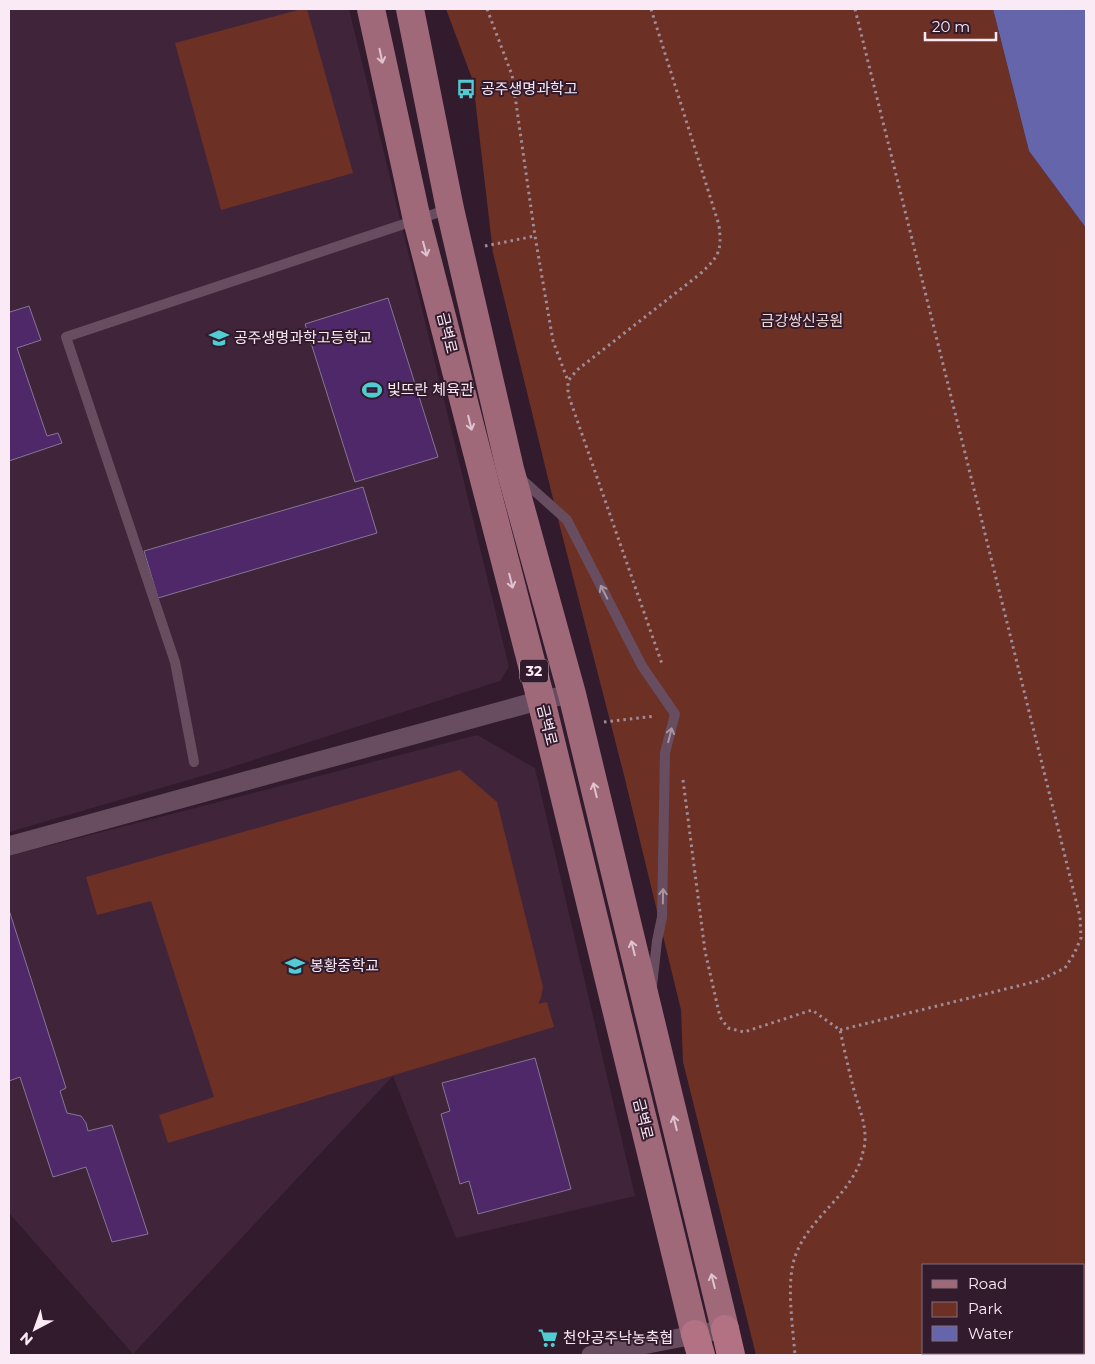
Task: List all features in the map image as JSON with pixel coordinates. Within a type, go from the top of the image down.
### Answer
[{"type":"highway","name":"금벽로","points":[[725,1329],[731,1355]]},
{"type":"main road","name":"금벽로","points":[[371,9],[417,220],[541,700],[698,1344]]},
{"type":"main road","name":"금벽로","points":[[410,9],[450,208],[510,469],[572,694],[725,1329]]},
{"type":"street","points":[[9,846],[541,700],[572,694]]},
{"type":"street","points":[[591,1355],[698,1344],[725,1329]]},
{"type":"lane","points":[[194,762],[175,662],[66,337],[450,208]]},
{"type":"lane","points":[[510,469],[567,520],[642,666],[675,714],[665,753],[662,917],[657,942],[649,1014]]},
{"type":"path","points":[[487,9],[512,75],[535,236],[554,341],[568,381],[568,394],[664,670]]},
{"type":"path","points":[[568,381],[577,370],[700,274],[717,258],[721,242],[719,225],[651,9]]},
{"type":"path","points":[[840,1030],[1038,981],[1065,968],[1081,938],[1080,917],[855,9]]},
{"type":"path","points":[[482,247],[535,236]]},
{"type":"path","points":[[596,723],[646,717]]},
{"type":"path","points":[[682,773],[706,951],[720,1018],[728,1028],[744,1032],[812,1010],[840,1030],[853,1087],[863,1117],[866,1142],[859,1167],[845,1190],[819,1217],[802,1240],[792,1264],[790,1301],[795,1355]]},
{"type":"shaded area","name":"공주생명과학고등학교","points":[[9,9],[349,9],[509,667],[500,681],[216,772],[9,832]]},
{"type":"shaded area","name":"봉황중학교","points":[[477,735],[535,768],[635,1196],[456,1238],[393,1076],[133,1354],[9,1213],[9,856]]},
{"type":"green space","points":[[307,9],[353,173],[221,210],[175,43]]},
{"type":"green space","name":"금강쌍신공원","points":[[446,9],[993,9],[1029,151],[1086,228],[1086,1355],[756,1355],[683,1062],[681,1010],[493,253],[473,81]]},
{"type":"green space","points":[[460,770],[497,802],[543,987],[538,1004],[547,1002],[554,1027],[168,1143],[159,1115],[214,1097],[151,901],[97,915],[86,877]]},
{"type":"water","points":[[993,9],[1086,9],[1086,228],[1029,151]]},
{"type":"building","name":"빛뜨란 체육관","points":[[388,298],[438,457],[355,482],[305,324]]},
{"type":"building","points":[[29,306],[41,340],[17,348],[47,436],[58,433],[62,443],[9,461],[9,309],[10,312]]},
{"type":"building","points":[[363,487],[377,533],[158,598],[144,551]]},
{"type":"building","points":[[9,910],[66,1088],[60,1091],[67,1113],[81,1116],[86,1123],[88,1131],[112,1125],[148,1234],[112,1242],[86,1167],[53,1177],[20,1077],[9,1081]]},
{"type":"building","points":[[535,1058],[571,1189],[478,1214],[469,1181],[460,1184],[441,1114],[450,1111],[442,1083]]},
{"type":"place","name":"공주생명과학고","points":[[466,89]]},
{"type":"place","name":"공주생명과학고등학교","points":[[219,338]]},
{"type":"place","name":"빛뜨란 체육관","points":[[372,390]]},
{"type":"place","name":"봉황중학교","points":[[295,966]]},
{"type":"place","name":"천안공주낙농축협","points":[[548,1338]]}]
